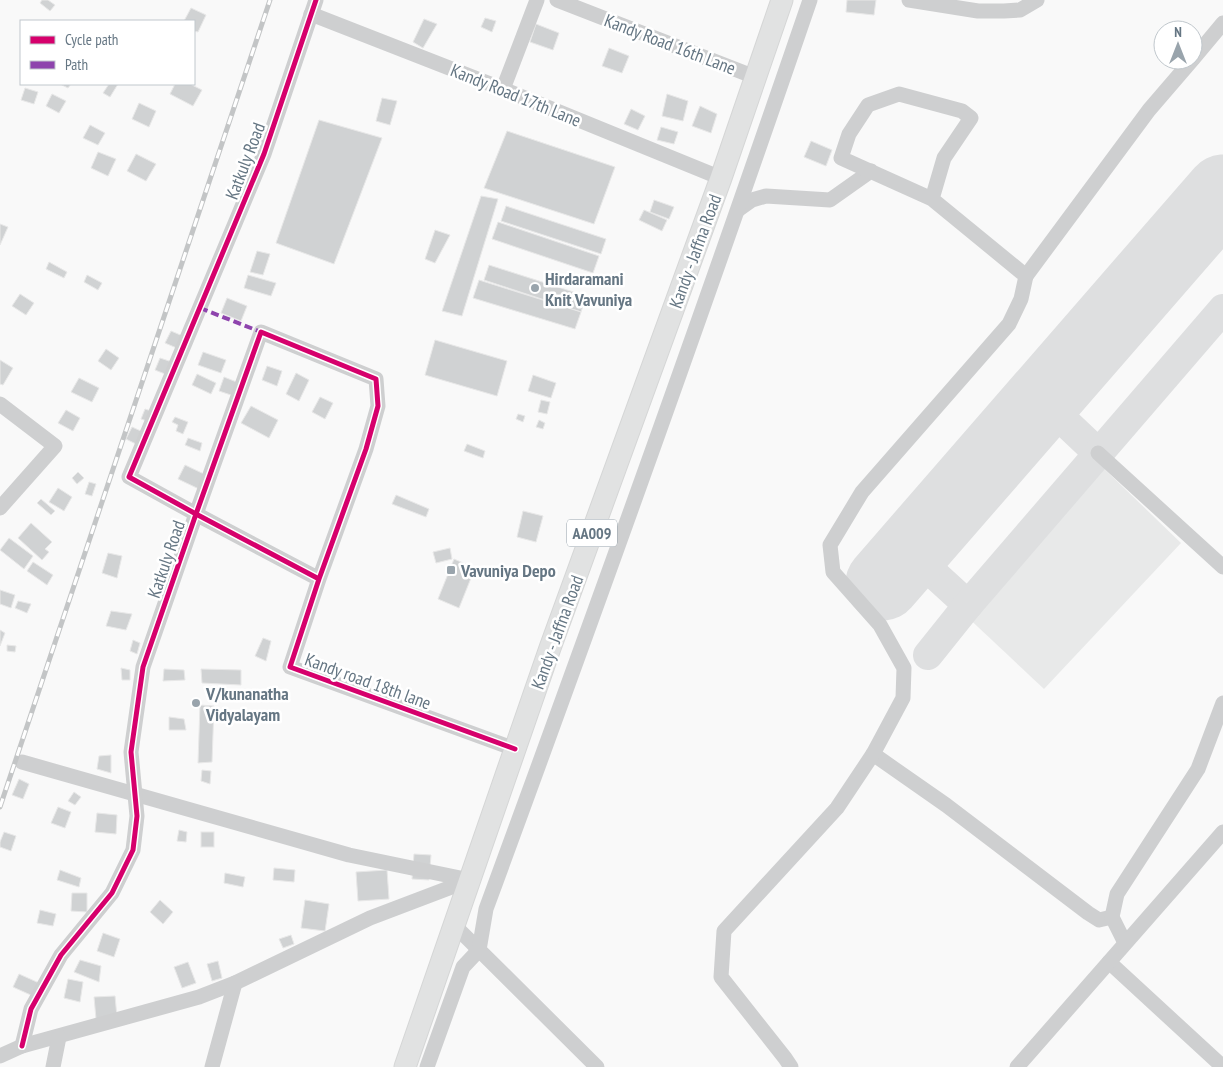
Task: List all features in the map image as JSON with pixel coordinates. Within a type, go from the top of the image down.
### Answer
[{"type":"highway","name":"Kandy - Jaffna Road","points":[[405,1067],[515,749],[721,178],[782,0]]},
{"type":"street","points":[[503,89],[537,0]]},
{"type":"street","name":"Kandy Road 16th Lane","points":[[556,0],[755,77]]},
{"type":"street","points":[[427,1067],[463,967],[479,950],[486,909],[607,579],[738,210],[810,0]]},
{"type":"street","points":[[909,0],[978,11],[1004,11],[1020,10],[1037,0]]},
{"type":"street","name":"Kandy Road 17th Lane","points":[[313,7],[503,89],[721,178]]},
{"type":"street","name":"Katkuly Road","points":[[22,1046],[32,1009],[61,955],[112,892],[133,850],[137,816],[131,752],[143,667],[196,514],[129,477],[264,154],[313,7]]},
{"type":"street","points":[[1203,46],[1223,23]]},
{"type":"street","points":[[791,1067],[721,977],[724,931],[837,808],[873,754],[903,698],[904,668],[880,625],[833,572],[830,545],[862,492],[1009,324],[1021,299],[1026,276],[1149,110],[1183,70]]},
{"type":"street","points":[[932,199],[944,158],[971,118],[962,111],[899,94],[868,105],[849,134],[841,158],[932,199],[1026,276]]},
{"type":"street","points":[[754,163],[756,181],[766,196]]},
{"type":"street","points":[[738,210],[752,200],[766,196],[830,200],[871,171]]},
{"type":"street","points":[[260,332],[376,379],[378,406],[366,449],[319,579],[196,514],[260,332]]},
{"type":"street","points":[[0,404],[55,446],[0,508]]},
{"type":"street","points":[[1098,454],[1223,567]]},
{"type":"street","name":"Kandy road 18th lane","points":[[319,579],[290,667],[515,749]]},
{"type":"street","points":[[1125,943],[1112,917],[1117,894],[1198,769],[1223,702]]},
{"type":"street","points":[[873,754],[946,805],[1088,913],[1099,920],[1112,917]]},
{"type":"street","points":[[22,762],[135,796],[350,855],[470,880]]},
{"type":"street","points":[[1017,1067],[1223,832]]},
{"type":"street","points":[[0,1056],[22,1046],[199,997],[235,983],[370,918],[470,880]]},
{"type":"street","points":[[454,925],[597,1067]]},
{"type":"street","points":[[1109,962],[1223,1067]]},
{"type":"street","points":[[212,1067],[235,983]]},
{"type":"street","points":[[53,1067],[59,1037]]},
{"type":"shaded area","points":[[1094,459],[1181,543],[1044,689],[962,612]]},
{"type":"building","points":[[42,0],[48,0],[55,5],[50,11],[40,3]]},
{"type":"building","points":[[847,0],[876,0],[874,15],[846,12]]},
{"type":"building","points":[[191,8],[206,15],[198,32],[195,31],[195,20],[185,20]]},
{"type":"building","points":[[485,18],[496,21],[492,32],[481,27]]},
{"type":"building","points":[[424,19],[437,24],[423,48],[413,42]]},
{"type":"building","points":[[536,24],[559,33],[553,50],[530,42]]},
{"type":"building","points":[[609,48],[629,56],[622,73],[602,66]]},
{"type":"building","points":[[108,85],[117,85],[110,97],[103,93]]},
{"type":"building","points":[[174,85],[192,85],[202,90],[193,106],[170,94]]},
{"type":"building","points":[[25,88],[38,92],[34,104],[21,100]]},
{"type":"building","points":[[52,94],[66,101],[59,113],[46,106]]},
{"type":"building","points":[[667,94],[688,101],[683,121],[662,116]]},
{"type":"building","points":[[382,98],[397,101],[390,125],[376,121]]},
{"type":"building","points":[[139,103],[156,111],[149,127],[132,119]]},
{"type":"building","points":[[700,106],[717,114],[711,133],[692,126]]},
{"type":"building","points":[[631,109],[645,116],[638,130],[624,124]]},
{"type":"building","points":[[319,120],[382,138],[334,264],[276,243]]},
{"type":"building","points":[[90,125],[105,133],[98,145],[83,138]]},
{"type":"building","points":[[661,127],[678,132],[674,144],[657,140]]},
{"type":"building","points":[[507,131],[615,167],[594,224],[484,188]]},
{"type":"building","points":[[811,141],[832,150],[826,166],[804,157]]},
{"type":"building","points":[[98,152],[116,159],[108,176],[91,168]]},
{"type":"building","points":[[136,154],[156,164],[146,181],[127,171]]},
{"type":"building","points":[[481,196],[498,199],[462,316],[442,311]]},
{"type":"building","points":[[654,200],[674,207],[669,219],[650,212]]},
{"type":"building","points":[[506,206],[606,239],[601,254],[501,221]]},
{"type":"building","points":[[644,210],[667,220],[662,231],[639,220]]},
{"type":"building","points":[[498,222],[599,256],[593,273],[492,239]]},
{"type":"building","points":[[0,224],[8,227],[0,245]]},
{"type":"building","points":[[435,230],[450,235],[435,263],[425,259]]},
{"type":"building","points":[[257,251],[270,254],[263,275],[250,272]]},
{"type":"building","points":[[49,262],[67,272],[64,278],[46,269]]},
{"type":"building","name":"Hirdaramani Knit Vavuniya","points":[[489,265],[586,296],[581,312],[484,280]]},
{"type":"building","points":[[87,275],[102,283],[98,290],[84,282]]},
{"type":"building","points":[[248,275],[276,283],[271,296],[244,288]]},
{"type":"building","points":[[479,280],[581,312],[575,329],[473,298]]},
{"type":"building","points":[[20,294],[34,303],[26,315],[12,306]]},
{"type":"building","points":[[227,298],[247,306],[241,321],[221,313]]},
{"type":"building","points":[[171,331],[185,337],[179,349],[165,343]]},
{"type":"building","points":[[435,340],[507,361],[497,396],[425,375]]},
{"type":"building","points":[[106,349],[119,358],[111,370],[98,361]]},
{"type":"building","points":[[203,352],[226,360],[221,373],[198,365]]},
{"type":"building","points":[[160,358],[175,363],[170,376],[155,370]]},
{"type":"building","points":[[0,360],[13,368],[3,385],[0,384]]},
{"type":"building","points":[[267,366],[282,371],[277,386],[262,380]]},
{"type":"building","points":[[296,373],[309,380],[299,401],[286,394]]},
{"type":"building","points":[[197,374],[216,383],[211,394],[192,385]]},
{"type":"building","points":[[533,375],[556,383],[551,398],[528,391]]},
{"type":"building","points":[[224,377],[239,383],[234,396],[219,391]]},
{"type":"building","points":[[79,378],[99,388],[92,402],[71,392]]},
{"type":"building","points":[[320,397],[333,403],[325,419],[312,412]]},
{"type":"building","points":[[541,400],[550,402],[547,414],[538,412]]},
{"type":"building","points":[[251,406],[278,420],[269,438],[241,423]]},
{"type":"building","points":[[145,409],[154,412],[150,422],[141,419]]},
{"type":"building","points":[[66,410],[80,418],[73,431],[58,423]]},
{"type":"building","points":[[518,414],[525,416],[523,422],[516,419]]},
{"type":"building","points":[[175,417],[188,422],[183,434],[176,431],[178,425],[172,422]]},
{"type":"building","points":[[539,420],[545,423],[543,429],[536,427]]},
{"type":"building","points":[[132,427],[143,432],[136,444],[126,439]]},
{"type":"building","points":[[188,438],[202,443],[200,451],[185,445]]},
{"type":"building","points":[[467,444],[485,451],[483,458],[464,451]]},
{"type":"building","points":[[185,465],[206,475],[199,489],[178,479]]},
{"type":"building","points":[[78,472],[84,478],[77,484],[72,478]]},
{"type":"building","points":[[89,482],[96,484],[92,496],[85,494]]},
{"type":"building","points":[[58,488],[72,497],[64,511],[49,502]]},
{"type":"building","points":[[396,495],[429,509],[426,517],[392,504]]},
{"type":"building","points":[[41,499],[55,511],[51,515],[37,503]]},
{"type":"building","points":[[523,511],[543,516],[536,542],[517,537]]},
{"type":"building","points":[[31,523],[52,542],[45,549],[49,552],[42,560],[18,538]]},
{"type":"building","points":[[9,538],[33,556],[24,569],[0,550]]},
{"type":"building","points":[[450,548],[452,559],[436,563],[433,552]]},
{"type":"building","points":[[108,553],[122,556],[117,578],[102,573]]},
{"type":"building","points":[[454,559],[475,568],[459,608],[438,599]]},
{"type":"building","points":[[33,562],[53,575],[47,585],[27,571]]},
{"type":"building","points":[[0,590],[15,595],[11,608],[0,604]]},
{"type":"building","points":[[18,601],[31,604],[27,613],[15,608]]},
{"type":"building","points":[[111,611],[132,614],[126,630],[106,626]]},
{"type":"building","points":[[0,630],[5,633],[0,646]]},
{"type":"building","points":[[263,638],[271,641],[266,661],[255,656]]},
{"type":"building","points":[[133,640],[140,643],[137,654],[130,651]]},
{"type":"building","points":[[7,645],[16,646],[15,652],[7,651]]},
{"type":"building","points":[[121,668],[130,670],[130,680],[122,680]]},
{"type":"building","points":[[164,669],[184,670],[185,680],[163,681]]},
{"type":"building","points":[[201,669],[241,670],[241,685],[202,683]]},
{"type":"building","points":[[200,705],[214,706],[212,762],[198,763]]},
{"type":"building","points":[[169,717],[184,719],[186,730],[169,730]]},
{"type":"building","points":[[111,755],[111,773],[97,769],[99,756]]},
{"type":"building","points":[[202,770],[211,771],[210,784],[201,781]]},
{"type":"building","points":[[19,779],[29,784],[23,799],[12,795]]},
{"type":"building","points":[[74,792],[81,797],[75,805],[68,801]]},
{"type":"building","points":[[58,807],[71,812],[65,828],[51,823]]},
{"type":"building","points":[[97,813],[117,815],[116,834],[95,832]]},
{"type":"building","points":[[179,830],[187,832],[186,842],[177,841]]},
{"type":"building","points":[[4,832],[16,836],[11,851],[0,847]]},
{"type":"building","points":[[201,832],[214,832],[214,847],[201,847]]},
{"type":"building","points":[[414,854],[431,855],[429,880],[412,879]]},
{"type":"building","points":[[274,868],[295,870],[294,882],[273,880]]},
{"type":"building","points":[[60,870],[81,878],[79,887],[57,880]]},
{"type":"building","points":[[387,870],[389,899],[358,901],[356,872]]},
{"type":"building","points":[[225,873],[245,877],[243,887],[224,883]]},
{"type":"building","points":[[72,893],[87,893],[87,912],[71,911]]},
{"type":"building","points":[[160,900],[173,912],[163,924],[150,912]]},
{"type":"building","points":[[305,900],[329,904],[325,931],[301,928]]},
{"type":"building","points":[[40,910],[56,914],[53,926],[37,923]]},
{"type":"building","points":[[103,933],[120,939],[114,957],[97,951]]},
{"type":"building","points":[[291,935],[294,944],[283,948],[279,939]]},
{"type":"building","points":[[80,960],[101,966],[99,982],[74,972]]},
{"type":"building","points":[[218,961],[222,978],[212,981],[207,964]]},
{"type":"building","points":[[188,962],[196,983],[182,988],[174,967]]},
{"type":"building","points":[[19,974],[39,983],[33,996],[13,987]]},
{"type":"building","points":[[68,979],[83,982],[80,1002],[64,998]]},
{"type":"building","points":[[115,996],[117,1017],[96,1019],[94,997]]},
{"type":"taxiway","points":[[928,655],[968,605],[1223,309]]},
{"type":"taxiway","points":[[1042,400],[1098,453]]},
{"type":"taxiway","points":[[910,552],[968,605]]},
{"type":"runway","points":[[883,583],[1223,192]]},
{"type":"railway","points":[[0,807],[270,0]]},
{"type":"marked path","points":[[200,308],[261,332]]},
{"type":"cycle path","points":[[22,1046],[31,1009],[61,955],[112,893],[133,850],[137,816],[131,752],[143,667],[196,514],[129,477],[264,154],[316,0]]},
{"type":"cycle path","points":[[319,579],[366,449],[378,406],[376,379],[261,332],[196,514],[319,579],[290,667],[515,749]]},
{"type":"place","name":"Hirdaramani Knit Vavuniya","points":[[535,288]]},
{"type":"place","name":"Vavuniya Depo","points":[[451,570]]},
{"type":"place","name":"V/kunanatha Vidyalayam","points":[[196,703]]}]
